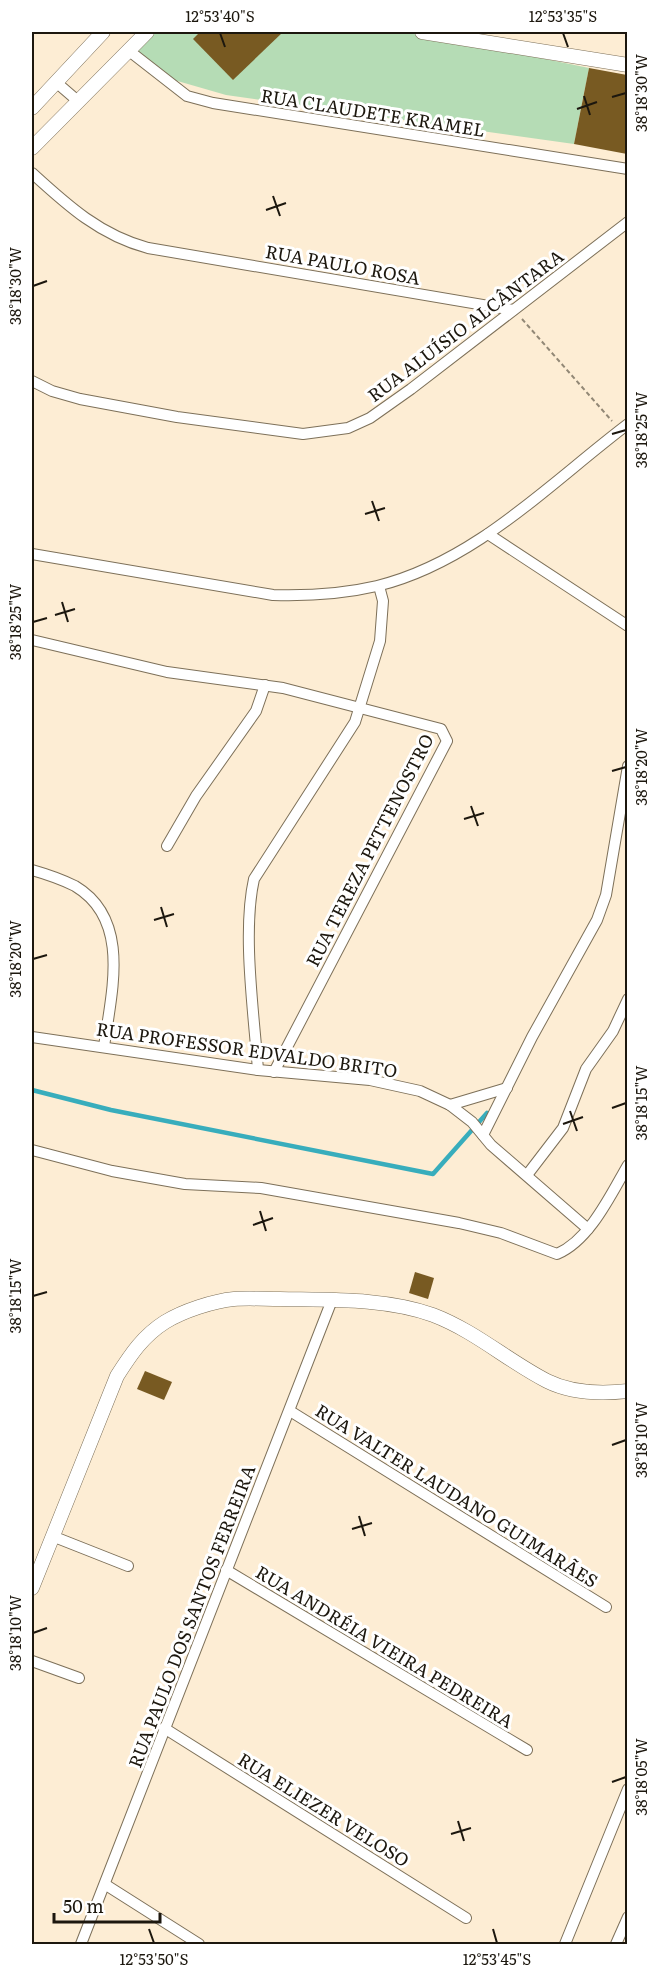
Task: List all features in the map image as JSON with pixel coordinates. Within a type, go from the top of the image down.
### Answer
[{"type":"street","points":[[32,108],[103,32]]},
{"type":"street","points":[[32,148],[147,32]]},
{"type":"street","points":[[422,32],[627,65]]},
{"type":"street","name":"RUA CLAUDETE KRAMEL","points":[[128,50],[187,96],[213,103],[627,169]]},
{"type":"street","points":[[57,83],[79,102]]},
{"type":"street","name":"RUA PAULO ROSA","points":[[32,172],[72,209],[97,228],[122,241],[148,248],[513,309]]},
{"type":"street","name":"RUA ALUÍSIO ALCÂNTARA","points":[[32,381],[52,392],[80,399],[177,417],[303,434],[325,433],[348,428],[370,418],[627,222]]},
{"type":"street","points":[[32,554],[273,595],[309,596],[379,586],[424,569],[488,534],[624,426]]},
{"type":"street","points":[[488,534],[627,626]]},
{"type":"street","points":[[258,1070],[249,901],[254,879],[267,855],[340,749],[360,706],[380,641],[383,601],[379,586]]},
{"type":"street","name":"RUA TEREZA PETTENOSTRO","points":[[32,640],[167,672],[265,685],[360,706],[441,729],[447,741],[274,1072]]},
{"type":"street","points":[[167,846],[196,796],[256,711],[265,685]]},
{"type":"street","points":[[483,1135],[597,920],[606,895],[627,766]]},
{"type":"street","points":[[32,870],[75,886],[96,904],[108,925],[114,948],[114,965],[104,1047]]},
{"type":"street","points":[[526,1175],[563,1128],[586,1069],[613,1030],[627,999]]},
{"type":"street","name":"RUA PROFESSOR EDVALDO BRITO","points":[[32,1037],[258,1070],[402,1085],[450,1105],[588,1229]]},
{"type":"street","points":[[450,1105],[507,1088]]},
{"type":"street","points":[[32,1150],[112,1171],[175,1182],[261,1188],[459,1224],[501,1233],[558,1254],[570,1248],[588,1229],[627,1165]]},
{"type":"street","points":[[32,1588],[117,1376],[135,1346],[167,1321],[233,1299],[332,1300],[395,1306],[432,1314],[488,1342],[548,1382],[580,1391],[607,1394],[627,1391]]},
{"type":"street","name":"RUA PAULO DOS SANTOS FERREIRA","points":[[81,1944],[106,1885],[164,1728],[332,1300]]},
{"type":"street","name":"RUA VALTER LAUDANO GUIMARÃES","points":[[290,1411],[606,1607]]},
{"type":"street","points":[[52,1536],[128,1566]]},
{"type":"street","name":"RUA ANDRÉIA VIEIRA PEDREIRA","points":[[226,1570],[527,1750]]},
{"type":"street","points":[[32,1661],[79,1678]]},
{"type":"street","name":"RUA ELIEZER VELOSO","points":[[164,1728],[466,1918]]},
{"type":"street","points":[[565,1944],[627,1789]]},
{"type":"street","points":[[106,1885],[199,1944]]},
{"type":"street","points":[[616,1944],[627,1917]]},
{"type":"path","points":[[513,309],[624,426]]},
{"type":"green space","points":[[148,32],[393,32],[434,36],[589,68],[574,144],[226,95],[174,80],[127,53]]},
{"type":"building","points":[[200,32],[283,32],[233,80],[193,39]]},
{"type":"building","points":[[589,68],[627,75],[627,154],[574,144]]},
{"type":"building","points":[[415,1272],[434,1278],[428,1299],[409,1293]]},
{"type":"building","points":[[145,1371],[172,1382],[164,1400],[137,1389]]},
{"type":"waterway","points":[[32,1090],[111,1110],[433,1174],[487,1113]]}]
